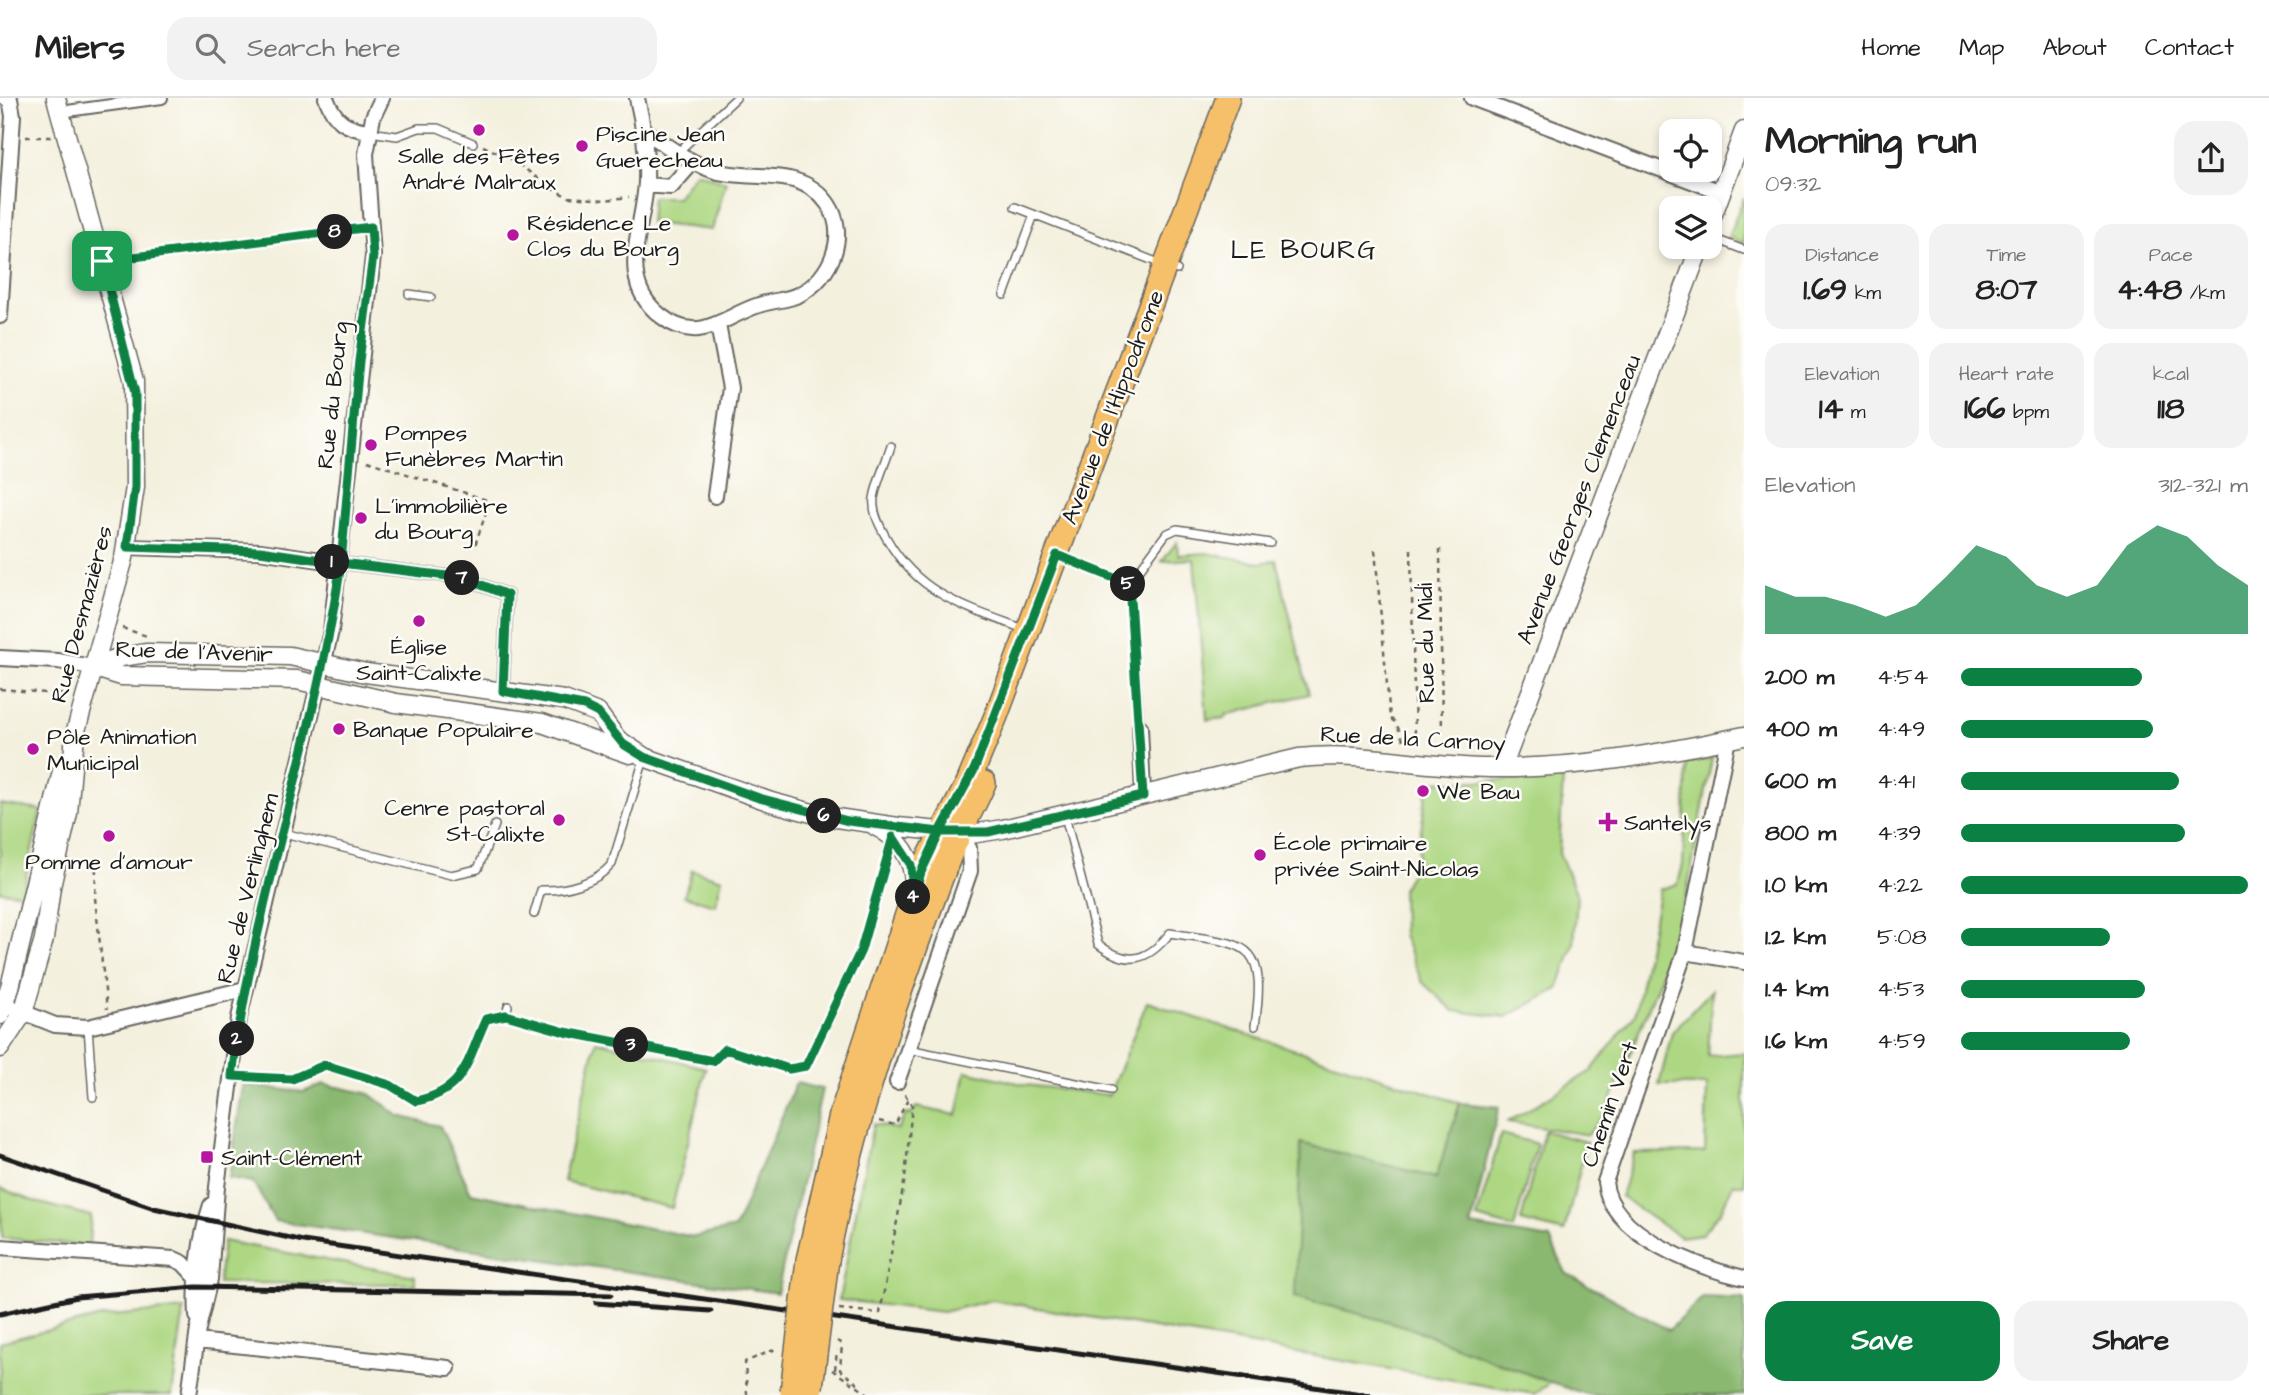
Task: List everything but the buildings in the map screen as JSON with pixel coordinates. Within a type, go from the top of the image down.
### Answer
[{"type":"main road","name":"Avenue de l'Hippodrome","points":[[1171,268],[1228,98]]},
{"type":"main road","name":"Avenue de l'Hippodrome","points":[[801,1392],[841,1115],[921,872],[950,833],[988,773],[1062,557],[1171,268],[1242,98]]},
{"type":"main road","name":"Avenue de l'Hippodrome","points":[[801,1392],[819,1303],[818,1260],[882,1042],[950,833],[1028,630],[1062,557]]},
{"type":"street","points":[[57,102],[162,98]]},
{"type":"street","points":[[326,98],[331,112],[342,124],[369,131]]},
{"type":"street","name":"Rue du Bourg","points":[[320,686],[341,563],[350,456],[373,256],[366,176],[369,131],[382,98]]},
{"type":"street","points":[[637,98],[646,132],[645,190],[633,267],[640,291],[653,310],[668,322],[689,329],[718,325],[759,305],[790,299],[807,290],[823,274],[834,256],[835,222],[828,204],[800,181],[777,176],[731,174],[693,162],[646,132]]},
{"type":"street","points":[[1472,98],[1721,192]]},
{"type":"street","points":[[0,316],[3,202],[12,137],[8,99]]},
{"type":"street","name":"Rue Desmazières","points":[[2,1010],[57,789],[127,547],[135,487],[135,393],[102,261],[57,102]]},
{"type":"street","points":[[1720,196],[1739,158],[1744,131]]},
{"type":"street","points":[[645,190],[671,187],[693,162]]},
{"type":"street","name":"Avenue Georges Clemenceau","points":[[1502,768],[1695,259]]},
{"type":"street","points":[[715,496],[730,388],[718,325]]},
{"type":"street","points":[[127,547],[260,551],[464,578],[507,595],[503,691]]},
{"type":"street","name":"Rue de l'Avenir","points":[[92,667],[121,657],[148,653],[290,656],[324,664]]},
{"type":"street","points":[[0,658],[58,661],[92,667]]},
{"type":"street","points":[[324,664],[584,706],[598,713],[623,744],[644,757]]},
{"type":"street","name":"Rue de l'Avenir","points":[[92,667],[121,676],[280,678],[320,686]]},
{"type":"street","points":[[320,686],[408,705],[542,723],[771,802],[868,824],[950,833],[969,848],[970,871],[897,1082]]},
{"type":"street","name":"Rue de Verlinghem","points":[[189,1395],[197,1335],[210,1279],[217,1187],[245,989],[320,686]]},
{"type":"street","points":[[1139,727],[1143,796]]},
{"type":"street","name":"Rue Desmazières","points":[[2,1046],[23,1013],[44,939],[51,887],[67,821],[75,734]]},
{"type":"street","name":"Rue de la Carnoy","points":[[950,833],[988,832],[1306,757],[1333,756],[1502,768],[1611,761],[1736,738]]},
{"type":"street","name":"Chemin Vert","points":[[1736,738],[1685,952],[1655,1042],[1608,1167],[1606,1195],[1626,1219],[1660,1247],[1744,1278]]},
{"type":"street","points":[[868,824],[893,837],[911,865],[913,900]]},
{"type":"street","points":[[1685,952],[1744,962]]},
{"type":"street","points":[[2,1010],[23,1013],[55,1025],[88,1027],[245,989]]},
{"type":"street","name":"Rue de Verlinghem","points":[[197,1335],[197,1278],[201,1244],[217,1187]]},
{"type":"street","points":[[174,1259],[201,1244]]},
{"type":"street","points":[[0,1247],[174,1259],[183,1263],[197,1278]]},
{"type":"street","points":[[197,1335],[448,1368]]},
{"type":"lane","points":[[677,153],[736,98]]},
{"type":"lane","points":[[369,131],[397,136],[419,128],[438,128],[473,142]]},
{"type":"lane","points":[[1015,207],[1171,268]]},
{"type":"lane","points":[[1004,295],[1034,215]]},
{"type":"lane","points":[[1722,242],[1744,250]]},
{"type":"lane","points":[[409,294],[432,297]]},
{"type":"lane","points":[[891,446],[874,506],[883,531],[900,560],[919,581],[934,591],[1028,630]]},
{"type":"lane","points":[[1139,727],[1129,584],[1166,534],[1177,529],[1270,543]]},
{"type":"lane","points":[[1062,557],[1129,584]]},
{"type":"lane","points":[[534,914],[541,890],[571,887],[604,872],[612,864],[644,757]]},
{"type":"lane","points":[[1065,815],[1098,944],[1112,954],[1139,958],[1156,951],[1170,933],[1238,944],[1251,953],[1256,967],[1259,995],[1255,1026]]},
{"type":"lane","points":[[284,833],[451,875],[478,869],[495,825]]},
{"type":"lane","points":[[232,1076],[292,1079],[325,1065],[390,1085],[416,1101],[438,1097],[460,1078],[486,1019],[506,1015],[565,1032],[713,1061],[725,1049],[789,1069],[806,1066],[861,950],[893,837]]},
{"type":"lane","points":[[506,1015],[508,1006]]},
{"type":"lane","points":[[88,1027],[93,1097]]},
{"type":"lane","points":[[907,1049],[1111,1090]]},
{"type":"path","points":[[12,137],[66,135]]},
{"type":"path","points":[[473,142],[513,160],[552,189],[569,197],[604,200],[645,190]]},
{"type":"path","points":[[102,261],[371,227]]},
{"type":"path","points":[[350,456],[490,501],[474,548]]},
{"type":"path","name":"Rue du Midi","points":[[1440,549],[1442,737]]},
{"type":"path","points":[[1374,550],[1390,718],[1396,723],[1406,748]]},
{"type":"path","points":[[1411,550],[1415,738]]},
{"type":"path","points":[[0,689],[54,692],[83,698]]},
{"type":"path","points":[[96,868],[101,957],[107,1010],[111,1022]]},
{"type":"path","points":[[819,1303],[880,1313],[905,1178],[912,1105],[897,1082]]},
{"type":"path","points":[[859,1116],[895,1125],[908,1099]]},
{"type":"path","points":[[747,1395],[745,1363],[778,1348],[779,1339]]},
{"type":"path","points":[[837,1341],[842,1344],[840,1370],[857,1382],[857,1387]]},
{"type":"path","points":[[835,1348],[831,1369],[870,1395]]},
{"type":"green space","points":[[696,172],[726,182],[712,230],[650,223],[652,197],[677,197]]},
{"type":"green space","points":[[1744,197],[1744,243],[1728,237]]},
{"type":"green space","points":[[1177,542],[1178,555],[1206,553],[1261,563],[1276,560],[1309,694],[1226,715],[1226,718],[1207,720],[1194,559],[1162,561]]},
{"type":"green space","points":[[1712,758],[1687,892],[1659,982],[1606,1113],[1588,1135],[1508,1122],[1591,1071],[1635,1014],[1660,889],[1678,884],[1683,864],[1687,763]]},
{"type":"green space","points":[[1563,779],[1559,853],[1577,895],[1574,944],[1558,989],[1506,1017],[1454,1011],[1422,982],[1403,935],[1402,889],[1416,865],[1428,782]]},
{"type":"green space","points":[[0,804],[41,810],[22,894],[0,891]]},
{"type":"green space","points":[[692,870],[722,879],[715,905],[684,896]]},
{"type":"green space","points":[[1712,990],[1708,1056],[1744,1053],[1744,1184],[1733,1184],[1721,1211],[1702,1234],[1680,1237],[1621,1197],[1634,1153],[1705,1152],[1707,1085],[1659,1085],[1672,1032]]},
{"type":"green space","points":[[1147,1002],[1460,1103],[1436,1178],[1295,1297],[1405,1326],[1551,1383],[1534,1394],[992,1300],[943,1312],[839,1300],[873,1124],[898,1129],[906,1114],[911,1115],[916,1107],[957,1115],[966,1071],[1027,1085],[1109,1095]]},
{"type":"green space","points":[[596,1041],[706,1068],[672,1208],[563,1181]]},
{"type":"green space","points":[[796,1083],[822,1089],[777,1293],[275,1221],[253,1182],[229,1178],[243,1085],[303,1092],[324,1084],[370,1094],[399,1116],[440,1126],[471,1193],[694,1237],[735,1228]]},
{"type":"green space","points":[[1460,1103],[1499,1107],[1471,1226],[1550,1239],[1566,1273],[1669,1330],[1703,1297],[1744,1299],[1744,1395],[1590,1395],[1551,1383],[1405,1326],[1295,1297],[1301,1143],[1436,1178]]},
{"type":"green space","points":[[1544,1131],[1587,1142],[1564,1232],[1521,1221]]},
{"type":"green space","points":[[1501,1134],[1537,1144],[1514,1228],[1477,1218]]},
{"type":"green space","points":[[0,1188],[36,1202],[91,1216],[89,1246],[2,1238]]},
{"type":"green space","points":[[223,1241],[415,1276],[415,1284],[218,1283]]},
{"type":"green space","points":[[184,1309],[172,1395],[0,1395],[0,1342],[101,1317]]},
{"type":"railway","points":[[0,1155],[154,1208],[303,1241],[1369,1395]]},
{"type":"railway","points":[[0,1314],[77,1297],[196,1287],[611,1295]]},
{"type":"railway","points":[[596,1303],[711,1311]]},
{"type":"place","name":"Salle des Fêtes André Malraux","points":[[479,130]]},
{"type":"place","name":"Piscine Jean Guerecheau","points":[[582,146]]},
{"type":"place","name":"Résidence Le Clos du Bourg","points":[[513,235]]},
{"type":"place","name":"Pompes Funèbres Martin","points":[[371,445]]},
{"type":"place","name":"L'immobilière du Bourg","points":[[361,518]]},
{"type":"place","name":"Église Saint-Calixte","points":[[419,621]]},
{"type":"place","name":"Banque Populaire","points":[[339,729]]},
{"type":"place","name":"Pôle Animation Municipal","points":[[33,749]]},
{"type":"place","name":"We Bau","points":[[1423,791]]},
{"type":"place","name":"Cenre pastoral St-Calixte","points":[[559,820]]},
{"type":"place","name":"Santelys","points":[[1608,822]]},
{"type":"place","name":"Pomme d’amour","points":[[109,836]]},
{"type":"place","name":"École primaire privée Saint-Nicolas","points":[[1260,855]]},
{"type":"place","name":"Saint-Clément","points":[[207,1157]]},
{"type":"district","name":"LE BOURG","points":[[1304,249]]},
{"type":"route","points":[[102,261],[134,381],[135,487],[127,547],[260,551],[341,563],[320,686],[239,1018],[232,1076],[292,1079],[325,1065],[390,1085],[416,1101],[438,1097],[460,1078],[486,1019],[506,1015],[565,1032],[713,1061],[725,1049],[789,1069],[806,1066],[861,950],[888,846],[893,837],[904,850],[911,865],[913,900],[921,872],[940,832],[988,832],[1143,796],[1129,584],[1057,555],[974,770],[940,832],[848,821],[759,798],[644,757],[617,739],[604,719],[584,706],[564,700],[503,691],[507,595],[464,578],[341,563],[359,361],[373,256],[371,227],[102,261]]}]
